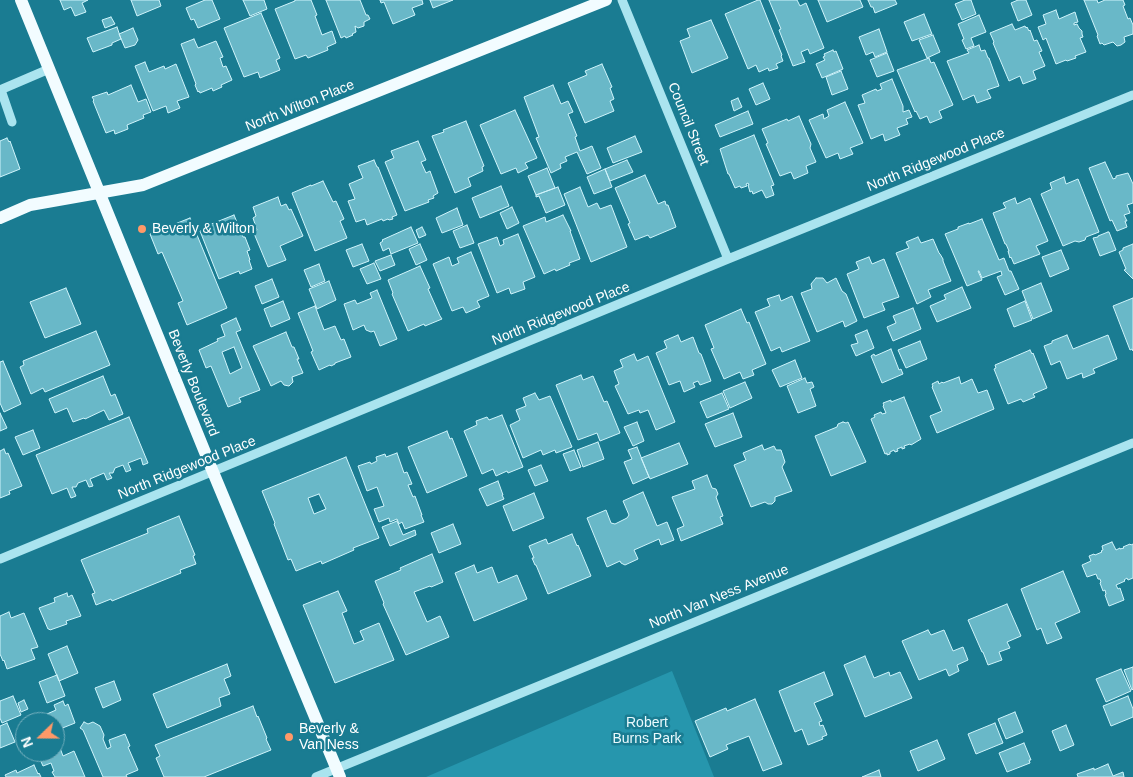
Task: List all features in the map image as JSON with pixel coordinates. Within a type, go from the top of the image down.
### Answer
[{"type":"main road","name":"Beverly Boulevard","points":[[21,0],[338,773]]},
{"type":"main road","name":"North Wilton Place","points":[[0,218],[30,205],[143,185],[606,0]]},
{"type":"street","name":"Council Street","points":[[622,0],[728,259]]},
{"type":"street","points":[[12,122],[0,90],[49,69]]},
{"type":"street","name":"North Ridgewood Place","points":[[0,559],[728,259],[1133,95]]},
{"type":"street","name":"North Van Ness Avenue","points":[[316,777],[338,773],[1133,443]]},
{"type":"green space","name":"Robert Burns Park","points":[[672,671],[714,777],[426,777]]},
{"type":"building","points":[[60,0],[88,0],[82,3],[86,12],[75,16],[71,7],[64,10]]},
{"type":"building","points":[[131,0],[159,0],[161,6],[137,16]]},
{"type":"building","points":[[205,0],[212,0],[220,19],[198,28],[194,19],[191,20],[186,8]]},
{"type":"building","points":[[243,0],[264,0],[267,9],[250,16]]},
{"type":"building","points":[[295,0],[311,0],[322,35],[332,31],[336,43],[327,47],[328,50],[308,58],[306,55],[295,59],[275,9]]},
{"type":"building","points":[[326,0],[360,0],[366,15],[370,19],[364,22],[364,26],[358,28],[355,26],[356,32],[353,35],[341,38]]},
{"type":"building","points":[[380,0],[422,0],[423,4],[412,8],[415,15],[393,24],[384,2],[381,3]]},
{"type":"building","points":[[430,0],[453,0],[433,8]]},
{"type":"building","points":[[760,0],[783,61],[776,64],[778,68],[769,71],[768,68],[759,72],[756,65],[748,69],[725,14]]},
{"type":"building","points":[[769,0],[797,0],[800,6],[806,3],[824,48],[810,54],[808,49],[801,52],[805,62],[793,66]]},
{"type":"building","points":[[818,0],[860,0],[863,7],[827,22]]},
{"type":"building","points":[[868,0],[895,0],[897,4],[875,13]]},
{"type":"building","points":[[971,0],[976,14],[962,20],[955,4]]},
{"type":"building","points":[[1018,0],[1026,0],[1032,15],[1018,21],[1011,3]]},
{"type":"building","points":[[1084,0],[1097,0],[1098,3],[1105,0],[1123,0],[1125,5],[1123,6],[1128,19],[1130,18],[1133,25],[1133,34],[1124,37],[1125,42],[1121,45],[1117,46],[1113,42],[1104,45],[1100,44]]},
{"type":"building","points":[[1056,10],[1059,19],[1075,12],[1078,22],[1074,23],[1074,25],[1077,24],[1082,31],[1083,37],[1080,38],[1086,52],[1075,56],[1076,58],[1056,64],[1046,38],[1043,40],[1038,27],[1046,24],[1043,15]]},
{"type":"building","points":[[261,13],[280,58],[276,60],[280,70],[260,78],[258,72],[244,77],[224,28]]},
{"type":"building","points":[[924,14],[932,34],[912,41],[904,22]]},
{"type":"building","points":[[979,15],[986,32],[971,38],[974,46],[966,49],[958,24]]},
{"type":"building","points":[[111,17],[115,24],[105,28],[102,20]]},
{"type":"building","points":[[711,20],[728,58],[692,73],[680,41],[690,37],[687,29]]},
{"type":"building","points":[[1012,24],[1015,30],[1025,26],[1030,30],[1034,41],[1037,40],[1042,51],[1039,52],[1045,66],[1033,71],[1036,79],[1023,84],[1020,76],[1009,81],[990,33]]},
{"type":"building","points":[[117,27],[121,39],[112,43],[112,45],[93,52],[87,38]]},
{"type":"building","points":[[133,28],[138,40],[135,45],[125,48],[119,34]]},
{"type":"building","points":[[879,29],[887,52],[875,57],[873,52],[866,55],[859,37]]},
{"type":"building","points":[[933,35],[940,52],[927,58],[919,40]]},
{"type":"building","points":[[194,39],[198,48],[216,41],[223,57],[220,58],[223,67],[226,66],[232,80],[213,91],[212,88],[200,93],[198,92],[181,44]]},
{"type":"building","points":[[979,45],[981,51],[985,50],[989,58],[999,86],[987,90],[991,98],[977,103],[974,95],[963,100],[947,61],[969,53],[967,50]]},
{"type":"building","points":[[833,50],[834,52],[836,51],[843,69],[822,78],[816,64],[825,60],[824,54]]},
{"type":"building","points":[[887,53],[894,71],[877,77],[870,60]]},
{"type":"building","points":[[929,58],[931,63],[934,62],[953,105],[939,111],[942,118],[930,123],[927,116],[920,119],[915,112],[897,70]]},
{"type":"building","points":[[145,62],[149,72],[164,66],[165,69],[176,64],[189,97],[177,101],[180,108],[168,113],[166,106],[153,111],[135,66]]},
{"type":"building","points":[[602,64],[612,87],[610,88],[614,99],[610,101],[614,111],[585,123],[568,83],[587,75],[585,71]]},
{"type":"building","points":[[841,71],[848,89],[832,95],[826,77]]},
{"type":"building","points":[[892,79],[903,106],[903,112],[909,110],[912,117],[906,119],[908,124],[897,128],[900,135],[885,141],[883,134],[871,139],[858,105],[865,103],[862,95],[876,89],[877,91],[882,89],[880,84]]},
{"type":"building","points":[[763,83],[770,99],[756,105],[749,89]]},
{"type":"building","points":[[131,85],[138,102],[146,99],[151,112],[143,115],[144,118],[127,125],[128,129],[115,134],[114,130],[106,133],[92,97],[107,92],[108,95]]},
{"type":"building","points":[[553,85],[561,104],[568,101],[573,112],[568,114],[577,136],[575,137],[580,151],[592,146],[601,168],[587,174],[577,152],[565,157],[567,161],[560,164],[561,168],[551,173],[536,138],[539,137],[524,97]]},
{"type":"building","points":[[738,98],[742,107],[734,111],[731,101]]},
{"type":"building","points":[[845,102],[863,143],[850,148],[853,154],[840,159],[838,153],[826,158],[809,120],[823,114],[824,119],[829,116],[827,110]]},
{"type":"building","points":[[515,110],[537,158],[525,163],[528,168],[518,173],[516,168],[501,174],[480,125]]},
{"type":"building","points":[[748,111],[753,124],[720,137],[715,125]]},
{"type":"building","points":[[799,116],[811,144],[810,148],[816,162],[806,166],[808,173],[794,179],[791,172],[780,176],[766,144],[768,143],[762,129]]},
{"type":"building","points":[[466,121],[484,166],[482,167],[483,171],[468,178],[471,186],[455,193],[432,136]]},
{"type":"building","points":[[754,135],[774,185],[771,186],[774,195],[766,198],[762,190],[753,194],[752,191],[750,192],[748,183],[746,184],[747,186],[735,188],[728,174],[720,149]]},
{"type":"building","points":[[635,136],[642,152],[613,163],[607,148]]},
{"type":"building","points":[[7,138],[10,141],[20,169],[0,177],[0,141]]},
{"type":"building","points":[[418,141],[426,160],[421,162],[426,173],[430,171],[438,193],[433,196],[434,198],[428,200],[429,202],[405,211],[385,162],[394,158],[391,151]]},
{"type":"building","points":[[374,160],[397,215],[392,217],[393,219],[383,221],[382,219],[367,225],[365,219],[356,222],[348,201],[355,199],[349,184],[363,178],[358,166]]},
{"type":"building","points":[[627,160],[633,172],[610,181],[605,169]]},
{"type":"building","points":[[1105,162],[1113,179],[1116,176],[1128,173],[1133,184],[1133,203],[1127,205],[1130,213],[1124,215],[1127,227],[1117,231],[1112,220],[1110,221],[1089,168]]},
{"type":"building","points":[[547,168],[555,188],[536,195],[528,176]]},
{"type":"building","points":[[605,169],[612,187],[594,194],[587,177]]},
{"type":"building","points":[[645,175],[658,204],[665,201],[666,205],[668,205],[676,227],[650,238],[648,235],[635,240],[615,188]]},
{"type":"building","points":[[1064,177],[1066,184],[1078,179],[1099,232],[1086,237],[1085,240],[1075,241],[1063,246],[1041,194],[1052,189],[1050,183]]},
{"type":"building","points":[[323,181],[333,202],[336,201],[344,219],[340,221],[347,238],[315,251],[292,193]]},
{"type":"building","points":[[501,186],[509,206],[480,218],[472,198]]},
{"type":"building","points":[[558,187],[565,205],[546,213],[539,196],[536,197],[536,195]]},
{"type":"building","points":[[580,187],[588,207],[597,203],[600,209],[611,205],[627,247],[591,262],[564,194]]},
{"type":"building","points":[[278,197],[281,206],[286,204],[289,210],[291,209],[303,236],[280,246],[286,260],[268,267],[253,231],[257,230],[253,218],[256,216],[253,207]]},
{"type":"building","points":[[1015,198],[1017,204],[1030,198],[1048,241],[1036,246],[1040,254],[1014,264],[993,213],[1006,208],[1003,203]]},
{"type":"building","points":[[512,207],[519,223],[507,229],[500,213]]},
{"type":"building","points":[[457,208],[463,225],[442,233],[436,218]]},
{"type":"building","points":[[234,215],[250,250],[247,251],[252,269],[240,274],[239,271],[219,279],[200,231],[210,227],[209,225]]},
{"type":"building","points":[[563,215],[571,231],[580,259],[556,271],[555,269],[544,274],[523,226],[545,217],[546,222]]},
{"type":"building","points":[[190,218],[227,308],[187,325],[178,303],[183,301],[162,252],[158,254],[150,234]]},
{"type":"building","points":[[982,219],[999,260],[1004,258],[1019,289],[1005,295],[997,277],[1002,275],[1001,271],[982,278],[978,271],[982,280],[967,286],[945,234],[958,229],[958,227]]},
{"type":"building","points":[[467,225],[474,243],[460,248],[453,231]]},
{"type":"building","points":[[411,227],[418,243],[391,254],[389,248],[383,251],[380,243],[382,240]]},
{"type":"building","points":[[422,227],[426,235],[419,238],[416,230]]},
{"type":"building","points":[[1109,232],[1116,250],[1100,256],[1093,238]]},
{"type":"building","points":[[518,234],[535,277],[523,282],[525,289],[511,294],[509,288],[497,293],[478,244],[497,237],[500,246],[504,244],[503,240]]},
{"type":"building","points":[[918,237],[921,243],[933,239],[951,281],[928,290],[931,297],[917,304],[896,253],[909,248],[906,242]]},
{"type":"building","points":[[362,244],[369,261],[353,267],[346,250]]},
{"type":"building","points":[[420,244],[427,260],[416,265],[409,249]]},
{"type":"building","points":[[1133,244],[1133,279],[1124,270],[1126,269],[1119,252]]},
{"type":"building","points":[[1061,250],[1069,269],[1050,277],[1042,257]]},
{"type":"building","points":[[471,252],[489,296],[477,301],[480,307],[466,313],[463,307],[452,311],[433,264],[449,257],[452,266],[459,263],[457,258]]},
{"type":"building","points":[[391,255],[395,265],[380,271],[375,261]]},
{"type":"building","points":[[869,257],[872,264],[884,259],[899,297],[882,303],[885,310],[864,318],[847,274],[859,269],[856,262]]},
{"type":"building","points":[[374,263],[381,279],[367,284],[360,269]]},
{"type":"building","points":[[319,264],[325,281],[311,287],[304,270]]},
{"type":"building","points":[[420,266],[442,319],[408,331],[388,280]]},
{"type":"building","points":[[816,278],[823,278],[827,283],[836,278],[842,291],[846,294],[857,321],[845,327],[843,321],[817,332],[801,293],[812,289],[811,284]]},
{"type":"building","points":[[272,279],[279,297],[262,304],[255,286]]},
{"type":"building","points":[[329,281],[336,300],[317,309],[309,289]]},
{"type":"building","points":[[1041,283],[1052,311],[1033,319],[1022,291]]},
{"type":"building","points":[[962,287],[971,308],[937,322],[930,306],[946,299],[944,295]]},
{"type":"building","points":[[66,288],[81,324],[45,338],[30,302]]},
{"type":"building","points":[[377,290],[397,339],[380,346],[374,331],[366,330],[364,325],[353,330],[344,304],[355,300],[357,304],[372,298],[370,293]]},
{"type":"building","points":[[779,295],[781,301],[792,296],[810,341],[782,352],[780,347],[771,351],[755,312],[770,306],[767,299]]},
{"type":"building","points":[[1133,298],[1133,351],[1132,349],[1130,350],[1113,306]]},
{"type":"building","points":[[283,301],[290,319],[271,327],[264,309]]},
{"type":"building","points":[[1025,301],[1032,320],[1014,327],[1007,309]]},
{"type":"building","points":[[315,306],[324,330],[335,326],[341,340],[344,339],[351,357],[319,370],[298,313]]},
{"type":"building","points":[[913,308],[921,329],[893,341],[887,327],[896,323],[893,316]]},
{"type":"building","points":[[741,309],[747,323],[749,322],[766,364],[752,370],[754,375],[743,379],[740,372],[724,379],[711,349],[714,348],[705,325]]},
{"type":"building","points":[[236,318],[241,330],[236,332],[260,390],[239,398],[241,402],[228,407],[211,366],[206,368],[199,350],[225,336],[221,325]],"holes":[[[234,347],[242,368],[230,374],[222,352]]]},
{"type":"building","points":[[867,330],[874,348],[856,356],[851,345],[858,343],[855,335]]},
{"type":"building","points":[[96,331],[110,365],[45,392],[43,388],[31,394],[20,367],[24,365],[23,361]]},
{"type":"building","points":[[286,332],[299,359],[297,359],[303,373],[292,377],[293,382],[289,386],[284,385],[281,381],[271,386],[253,346]]},
{"type":"building","points":[[678,335],[681,342],[693,337],[711,381],[700,385],[698,381],[693,383],[695,387],[684,392],[680,381],[669,385],[656,353],[667,348],[664,341]]},
{"type":"building","points":[[1067,335],[1073,349],[1108,335],[1117,359],[1093,369],[1095,373],[1083,378],[1082,373],[1067,379],[1060,361],[1051,365],[1044,346]]},
{"type":"building","points":[[920,341],[927,359],[906,368],[898,350]]},
{"type":"building","points":[[891,349],[899,370],[901,369],[903,374],[882,383],[871,356]]},
{"type":"building","points":[[1030,350],[1033,353],[1047,388],[1033,394],[1035,397],[1023,402],[1021,399],[1008,404],[994,369],[996,368],[995,365]]},
{"type":"building","points":[[634,354],[637,361],[648,356],[675,422],[656,430],[648,410],[640,413],[639,410],[628,414],[615,386],[619,384],[614,371],[623,367],[620,360]]},
{"type":"building","points":[[795,360],[802,378],[780,387],[772,370]]},
{"type":"building","points":[[3,361],[21,404],[4,412],[0,403],[0,362]]},
{"type":"building","points":[[581,375],[583,380],[593,376],[604,402],[607,401],[620,433],[600,441],[597,433],[578,440],[556,385]]},
{"type":"building","points":[[103,376],[111,396],[115,394],[123,414],[109,420],[104,410],[85,419],[73,422],[67,408],[55,413],[49,399]]},
{"type":"building","points":[[959,377],[961,384],[972,379],[978,393],[987,390],[994,409],[937,433],[930,416],[942,411],[932,384],[938,381],[939,384],[943,383]]},
{"type":"building","points":[[805,378],[807,383],[812,382],[814,387],[810,389],[816,406],[798,413],[787,386]]},
{"type":"building","points":[[745,382],[752,398],[730,408],[723,391]]},
{"type":"building","points":[[535,393],[539,400],[550,396],[572,447],[556,453],[555,450],[543,455],[541,450],[523,458],[510,425],[520,420],[516,410],[526,406],[523,398]]},
{"type":"building","points":[[722,393],[729,409],[707,418],[700,402]]},
{"type":"building","points":[[904,397],[921,439],[911,445],[904,446],[905,448],[897,449],[898,451],[895,452],[894,450],[887,455],[871,419],[875,417],[874,415],[881,412],[882,414],[886,413],[883,403]]},
{"type":"building","points":[[0,413],[7,428],[0,431]]},
{"type":"building","points":[[733,413],[742,437],[715,447],[705,424]]},
{"type":"building","points":[[502,415],[523,467],[496,476],[493,469],[482,474],[464,431],[477,425],[476,421],[487,417],[489,420]]},
{"type":"building","points":[[129,417],[148,463],[143,465],[141,458],[128,463],[131,470],[126,472],[123,465],[115,468],[113,473],[109,473],[112,478],[107,480],[104,473],[90,479],[93,486],[89,487],[86,480],[78,483],[76,487],[72,487],[76,496],[71,498],[67,488],[52,494],[36,455]]},
{"type":"building","points":[[637,422],[644,441],[633,446],[624,427]]},
{"type":"building","points":[[848,422],[866,462],[831,476],[815,436],[837,427],[838,424]]},
{"type":"building","points":[[33,430],[40,448],[23,455],[15,437]]},
{"type":"building","points":[[447,431],[450,439],[452,438],[467,476],[427,493],[408,447]]},
{"type":"building","points":[[598,442],[604,459],[583,467],[577,450]]},
{"type":"building","points":[[679,443],[688,464],[650,479],[641,458]]},
{"type":"building","points":[[762,445],[764,450],[774,446],[776,450],[781,450],[785,462],[782,467],[792,491],[775,497],[775,501],[772,504],[765,502],[751,507],[734,465],[746,460],[743,453]]},
{"type":"building","points":[[637,447],[649,477],[633,484],[624,462],[632,459],[628,450]]},
{"type":"building","points":[[4,449],[6,454],[8,453],[22,486],[9,491],[10,494],[0,498],[0,451]]},
{"type":"building","points":[[574,450],[581,467],[570,471],[563,454]]},
{"type":"building","points":[[397,453],[404,473],[407,472],[412,484],[408,485],[413,497],[415,496],[424,522],[405,529],[402,522],[399,524],[397,519],[390,522],[389,518],[379,522],[374,509],[384,506],[377,487],[367,491],[358,466],[370,462],[371,464],[377,461],[376,457],[385,454],[386,457]]},
{"type":"building","points":[[346,457],[379,538],[353,548],[354,550],[322,564],[321,561],[296,571],[291,559],[288,560],[262,491]],"holes":[[[319,494],[326,509],[314,514],[308,498]]]},
{"type":"building","points":[[541,465],[548,481],[535,486],[528,470]]},
{"type":"building","points":[[707,475],[712,488],[716,489],[718,494],[716,497],[723,516],[720,517],[723,524],[681,541],[677,529],[684,526],[672,497],[695,489],[692,481]]},
{"type":"building","points":[[498,481],[504,499],[487,506],[479,489]]},
{"type":"building","points":[[643,492],[657,526],[667,522],[674,540],[661,545],[659,539],[634,550],[638,559],[625,565],[620,561],[607,567],[587,518],[606,510],[611,523],[615,524],[629,515],[623,501]]},
{"type":"building","points":[[534,493],[544,518],[513,531],[503,506]]},
{"type":"building","points":[[179,516],[195,555],[193,556],[196,564],[180,570],[181,573],[112,601],[111,599],[96,605],[92,594],[95,593],[81,560],[148,533],[147,529]]},
{"type":"building","points":[[397,521],[403,535],[415,530],[416,535],[390,546],[382,527]]},
{"type":"building","points":[[453,524],[461,544],[439,553],[431,533]]},
{"type":"building","points":[[572,534],[591,576],[548,594],[532,558],[534,558],[529,546],[546,539],[548,544]]},
{"type":"building","points":[[1112,542],[1116,550],[1133,544],[1133,578],[1128,580],[1127,578],[1116,585],[1118,589],[1120,588],[1124,600],[1109,606],[1100,579],[1098,579],[1096,574],[1087,577],[1082,565],[1091,561],[1089,556],[1102,552],[1102,546]]},
{"type":"building","points":[[432,554],[443,582],[414,592],[427,622],[440,616],[449,637],[406,655],[383,604],[375,581]]},
{"type":"building","points":[[474,565],[477,573],[492,567],[498,583],[517,575],[527,599],[474,621],[455,573]]},
{"type":"building","points":[[1063,571],[1080,612],[1055,623],[1062,638],[1047,644],[1041,628],[1037,630],[1021,589]]},
{"type":"building","points":[[338,591],[347,611],[342,613],[354,644],[364,640],[360,631],[379,623],[394,660],[335,683],[303,605]]},
{"type":"building","points":[[67,593],[68,597],[72,595],[81,616],[66,621],[67,624],[50,630],[39,608],[55,602],[54,598]]},
{"type":"building","points":[[1007,604],[1021,636],[1007,642],[1010,648],[999,652],[1002,660],[988,665],[968,620]]},
{"type":"building","points":[[9,612],[11,618],[24,613],[38,647],[31,649],[35,659],[7,669],[0,654],[0,616]]},
{"type":"building","points":[[928,630],[931,635],[944,630],[953,651],[963,647],[968,660],[957,665],[959,671],[949,676],[946,669],[919,680],[902,641]]},
{"type":"building","points":[[67,646],[78,673],[59,681],[48,654]]},
{"type":"building","points":[[865,656],[874,678],[889,672],[890,676],[900,672],[912,698],[865,717],[844,665]]},
{"type":"building","points":[[227,664],[231,676],[224,679],[230,694],[219,698],[221,706],[167,728],[153,694]]},
{"type":"building","points":[[1133,667],[1133,689],[1132,690],[1124,670]]},
{"type":"building","points":[[1121,669],[1131,691],[1106,702],[1096,679]]},
{"type":"building","points":[[824,672],[833,695],[814,703],[822,721],[819,722],[820,726],[823,725],[827,735],[822,737],[823,739],[808,745],[802,729],[795,732],[779,691]]},
{"type":"building","points":[[57,675],[65,696],[47,703],[39,682]]},
{"type":"building","points":[[114,681],[121,700],[103,708],[95,688]]},
{"type":"building","points":[[13,696],[20,712],[15,712],[15,718],[2,723],[0,718],[0,701]]},
{"type":"building","points":[[1128,696],[1133,709],[1133,717],[1111,726],[1103,706]]},
{"type":"building","points":[[755,699],[782,764],[763,771],[749,736],[726,745],[728,749],[710,757],[695,721],[726,708],[727,711]]},
{"type":"building","points":[[24,700],[28,709],[21,712],[18,703]]},
{"type":"building","points":[[63,701],[65,706],[68,704],[75,723],[65,727],[65,712],[52,712],[56,710],[54,705]]},
{"type":"building","points":[[253,706],[271,750],[204,777],[164,777],[156,758],[160,756],[155,745]]},
{"type":"building","points":[[1015,712],[1023,732],[1006,739],[998,719]]},
{"type":"building","points":[[84,722],[88,724],[93,722],[100,726],[107,749],[111,747],[109,740],[125,734],[130,746],[128,747],[138,770],[126,775],[127,777],[103,777],[83,730],[80,728]]},
{"type":"building","points":[[7,723],[15,742],[0,748],[0,726]]},
{"type":"building","points":[[995,723],[1003,743],[976,754],[968,734]]},
{"type":"building","points":[[1066,725],[1074,745],[1060,751],[1052,731]]},
{"type":"building","points":[[937,740],[945,759],[918,771],[910,751]]},
{"type":"building","points":[[1024,743],[1031,760],[1029,760],[1030,763],[1007,772],[999,753]]},
{"type":"building","points":[[74,751],[85,777],[55,777],[52,772],[54,771],[51,763],[43,766],[41,762],[65,762],[65,755]]},
{"type":"building","points":[[1108,764],[1113,776],[1123,772],[1124,777],[1078,777],[1077,774]]},
{"type":"building","points":[[34,765],[41,777],[6,777],[5,775],[16,770],[17,773]]},
{"type":"building","points":[[879,770],[881,777],[862,777]]},
{"type":"place","name":"Beverly & Wilton","points":[[142,229]]},
{"type":"place","name":"Beverly & Van Ness","points":[[289,737]]}]
